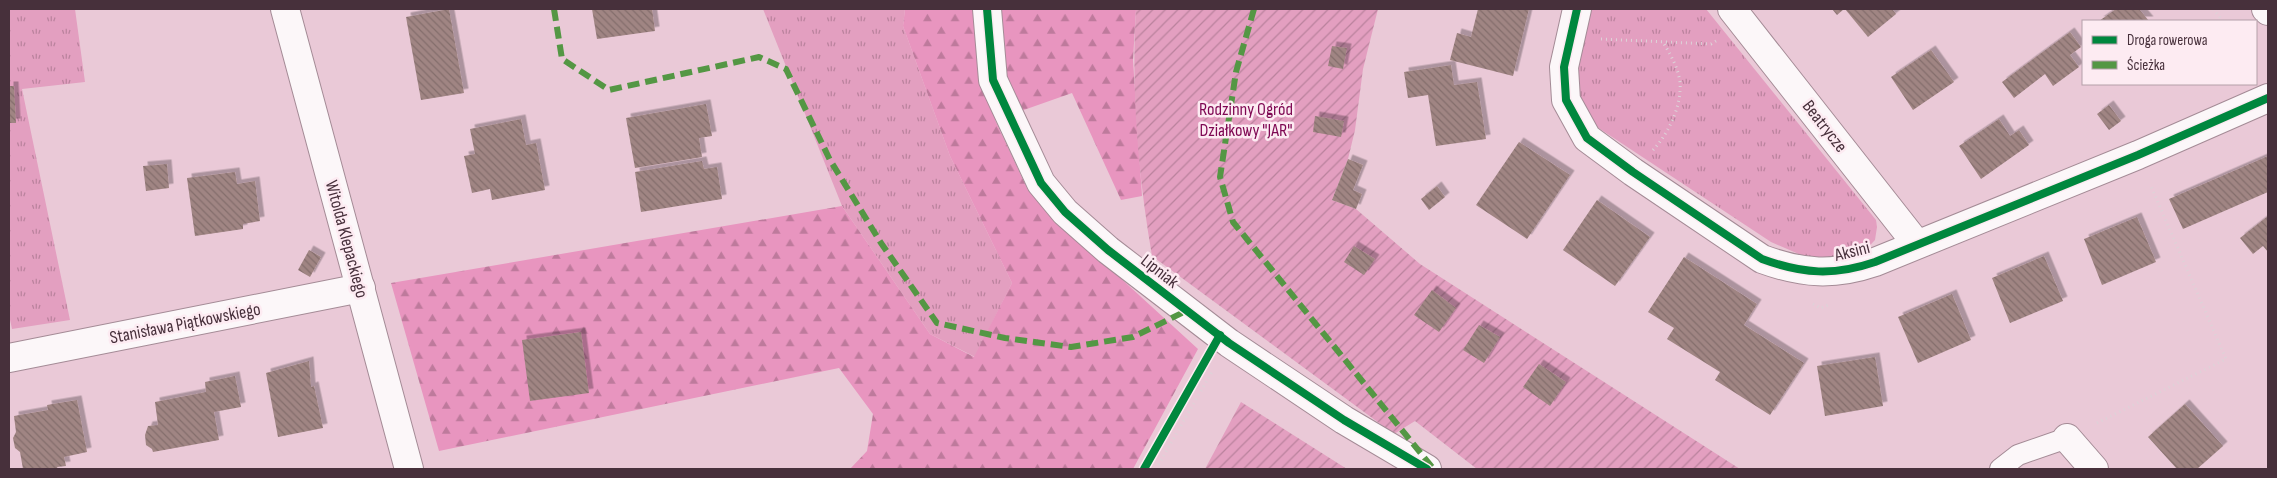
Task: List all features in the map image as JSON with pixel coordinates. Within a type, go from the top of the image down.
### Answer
[{"type":"street","name":"Witolda Klepackiego","points":[[285,9],[409,469]]},
{"type":"street","name":"Lipniak","points":[[988,9],[993,80],[1041,183],[1065,212],[1108,250],[1229,343],[1344,420],[1427,469]]},
{"type":"street","name":"Beatrycze","points":[[1738,15],[1916,243]]},
{"type":"street","name":"Aksini","points":[[1574,21],[1564,67],[1566,100],[1573,116],[1587,138],[1633,172],[1762,259],[1783,266],[1814,271],[1852,270],[2138,155],[2268,98]]},
{"type":"street","name":"Stanisława Piątkowskiego","points":[[9,358],[361,288]]},
{"type":"street","points":[[2067,438],[2094,469]]},
{"type":"lane","points":[[2000,469],[2018,455],[2067,438]]},
{"type":"path","points":[[2213,9],[2222,20]]},
{"type":"path","points":[[1574,21],[1592,38],[1711,44],[1738,15]]},
{"type":"path","points":[[1633,172],[1666,136],[1677,105],[1680,82],[1674,62],[1663,42]]},
{"type":"path","points":[[2067,438],[2226,359],[2138,155]]},
{"type":"path","points":[[1156,469],[1229,343]]},
{"type":"green space","points":[[9,9],[75,9],[85,82],[22,89],[70,320],[12,329],[9,315]]},
{"type":"green space","points":[[763,9],[905,9],[903,26],[950,156],[1012,283],[975,357],[930,334],[842,206]]},
{"type":"green space","points":[[905,9],[1136,9],[1133,60],[1142,196],[1121,200],[1072,93],[995,120],[1028,190],[1057,220],[1198,349],[1133,469],[850,469],[867,451],[873,414],[839,368],[439,451],[391,283],[842,206],[930,334],[974,357],[1012,283],[950,156],[903,26]]},
{"type":"green space","name":"Rodzinny Ogród Działkowy \"JAR\"","points":[[1136,9],[1378,9],[1363,69],[1355,130],[1348,159],[1332,200],[1356,209],[1420,264],[1740,469],[1477,469],[1415,421],[1394,434],[1152,256],[1139,163],[1135,102]]},
{"type":"green space","points":[[1589,9],[1706,9],[1876,220],[1875,240],[1862,254],[1849,259],[1808,258],[1771,242],[1597,127],[1585,114],[1572,83]]},
{"type":"green space","points":[[1241,402],[1347,469],[1205,469]]},
{"type":"building","points":[[449,9],[464,93],[421,100],[406,17]]},
{"type":"building","points":[[592,9],[652,9],[655,31],[597,39]]},
{"type":"building","points":[[1478,9],[1529,9],[1513,76],[1450,60],[1457,33],[1471,37]]},
{"type":"building","points":[[1832,9],[1844,9],[1837,15]]},
{"type":"building","points":[[1845,9],[1892,9],[1896,14],[1868,37]]},
{"type":"building","points":[[2116,9],[2139,9],[2148,20],[2100,20]]},
{"type":"building","points":[[2070,32],[2081,47],[2070,55],[2079,67],[2053,86],[2045,74],[2014,98],[2002,82]]},
{"type":"building","points":[[1332,46],[1347,48],[1343,69],[1328,66]]},
{"type":"building","points":[[1931,50],[1954,82],[1913,110],[1891,77]]},
{"type":"building","points":[[1451,65],[1454,85],[1477,82],[1486,139],[1436,146],[1428,95],[1408,98],[1404,72]]},
{"type":"building","points":[[9,86],[14,86],[16,123],[9,123]]},
{"type":"building","points":[[706,104],[712,136],[699,138],[702,157],[635,168],[626,118]]},
{"type":"building","points":[[2109,105],[2121,121],[2109,130],[2097,114]]},
{"type":"building","points":[[1315,116],[1344,121],[1341,137],[1313,132]]},
{"type":"building","points":[[521,119],[526,145],[536,143],[545,190],[492,200],[490,189],[472,193],[464,156],[475,154],[470,129]]},
{"type":"building","points":[[1999,119],[2010,136],[2019,130],[2029,145],[1981,179],[1959,146]]},
{"type":"building","points":[[1519,142],[1570,175],[1527,239],[1476,205]]},
{"type":"building","points":[[2268,156],[2268,192],[2183,229],[2169,199]]},
{"type":"building","points":[[1348,159],[1363,165],[1353,190],[1362,194],[1356,209],[1332,200]]},
{"type":"building","points":[[702,161],[704,169],[717,167],[722,199],[641,212],[635,172]]},
{"type":"building","points":[[167,164],[169,188],[146,191],[143,166]]},
{"type":"building","points":[[235,172],[237,184],[255,181],[260,221],[243,224],[243,229],[195,236],[187,178]]},
{"type":"building","points":[[1437,186],[1445,197],[1429,210],[1421,199]]},
{"type":"building","points":[[1597,200],[1650,237],[1615,286],[1563,250]]},
{"type":"building","points":[[2268,216],[2268,252],[2263,246],[2253,254],[2240,238]]},
{"type":"building","points":[[2137,217],[2156,262],[2102,285],[2084,239]]},
{"type":"building","points":[[1354,246],[1375,259],[1364,275],[1344,262]]},
{"type":"building","points":[[309,250],[321,257],[310,277],[298,270]]},
{"type":"building","points":[[2044,256],[2063,301],[2010,323],[1992,278]]},
{"type":"building","points":[[1684,257],[1757,304],[1744,325],[1804,363],[1770,415],[1715,380],[1720,372],[1667,339],[1674,328],[1648,312]]},
{"type":"building","points":[[1432,290],[1456,308],[1439,332],[1414,315]]},
{"type":"building","points":[[1952,294],[1971,340],[1918,363],[1898,317]]},
{"type":"building","points":[[1479,325],[1500,337],[1484,363],[1463,350]]},
{"type":"building","points":[[581,332],[589,393],[530,401],[522,340]]},
{"type":"building","points":[[1875,357],[1883,406],[1825,416],[1817,366]]},
{"type":"building","points":[[309,361],[311,387],[314,386],[323,428],[278,437],[266,373]]},
{"type":"building","points":[[1539,364],[1566,382],[1550,406],[1523,387]]},
{"type":"building","points":[[235,376],[241,407],[214,412],[219,440],[153,452],[146,445],[145,435],[148,426],[158,425],[155,402],[206,392],[205,382]]},
{"type":"building","points":[[77,400],[87,452],[64,457],[66,466],[57,467],[58,469],[23,469],[20,452],[15,448],[13,438],[16,432],[14,416],[48,410],[47,405]]},
{"type":"building","points":[[2185,404],[2223,446],[2197,469],[2177,469],[2148,437]]},
{"type":"marked path","points":[[554,9],[562,59],[609,90],[759,57],[786,69],[830,160],[881,243],[937,323],[1005,338],[1071,347],[1133,337],[1186,311]]},
{"type":"marked path","points":[[1254,9],[1236,72],[1220,177],[1233,222],[1432,467]]},
{"type":"cycle path","points":[[987,9],[993,80],[1041,183],[1065,212],[1108,250],[1229,343],[1344,420],[1427,469]]},
{"type":"cycle path","points":[[1577,9],[1564,67],[1566,100],[1587,138],[1633,172],[1762,259],[1791,268],[1805,270],[1846,270],[1875,262],[2138,155],[2268,98]]},
{"type":"cycle path","points":[[1144,469],[1220,335]]}]
